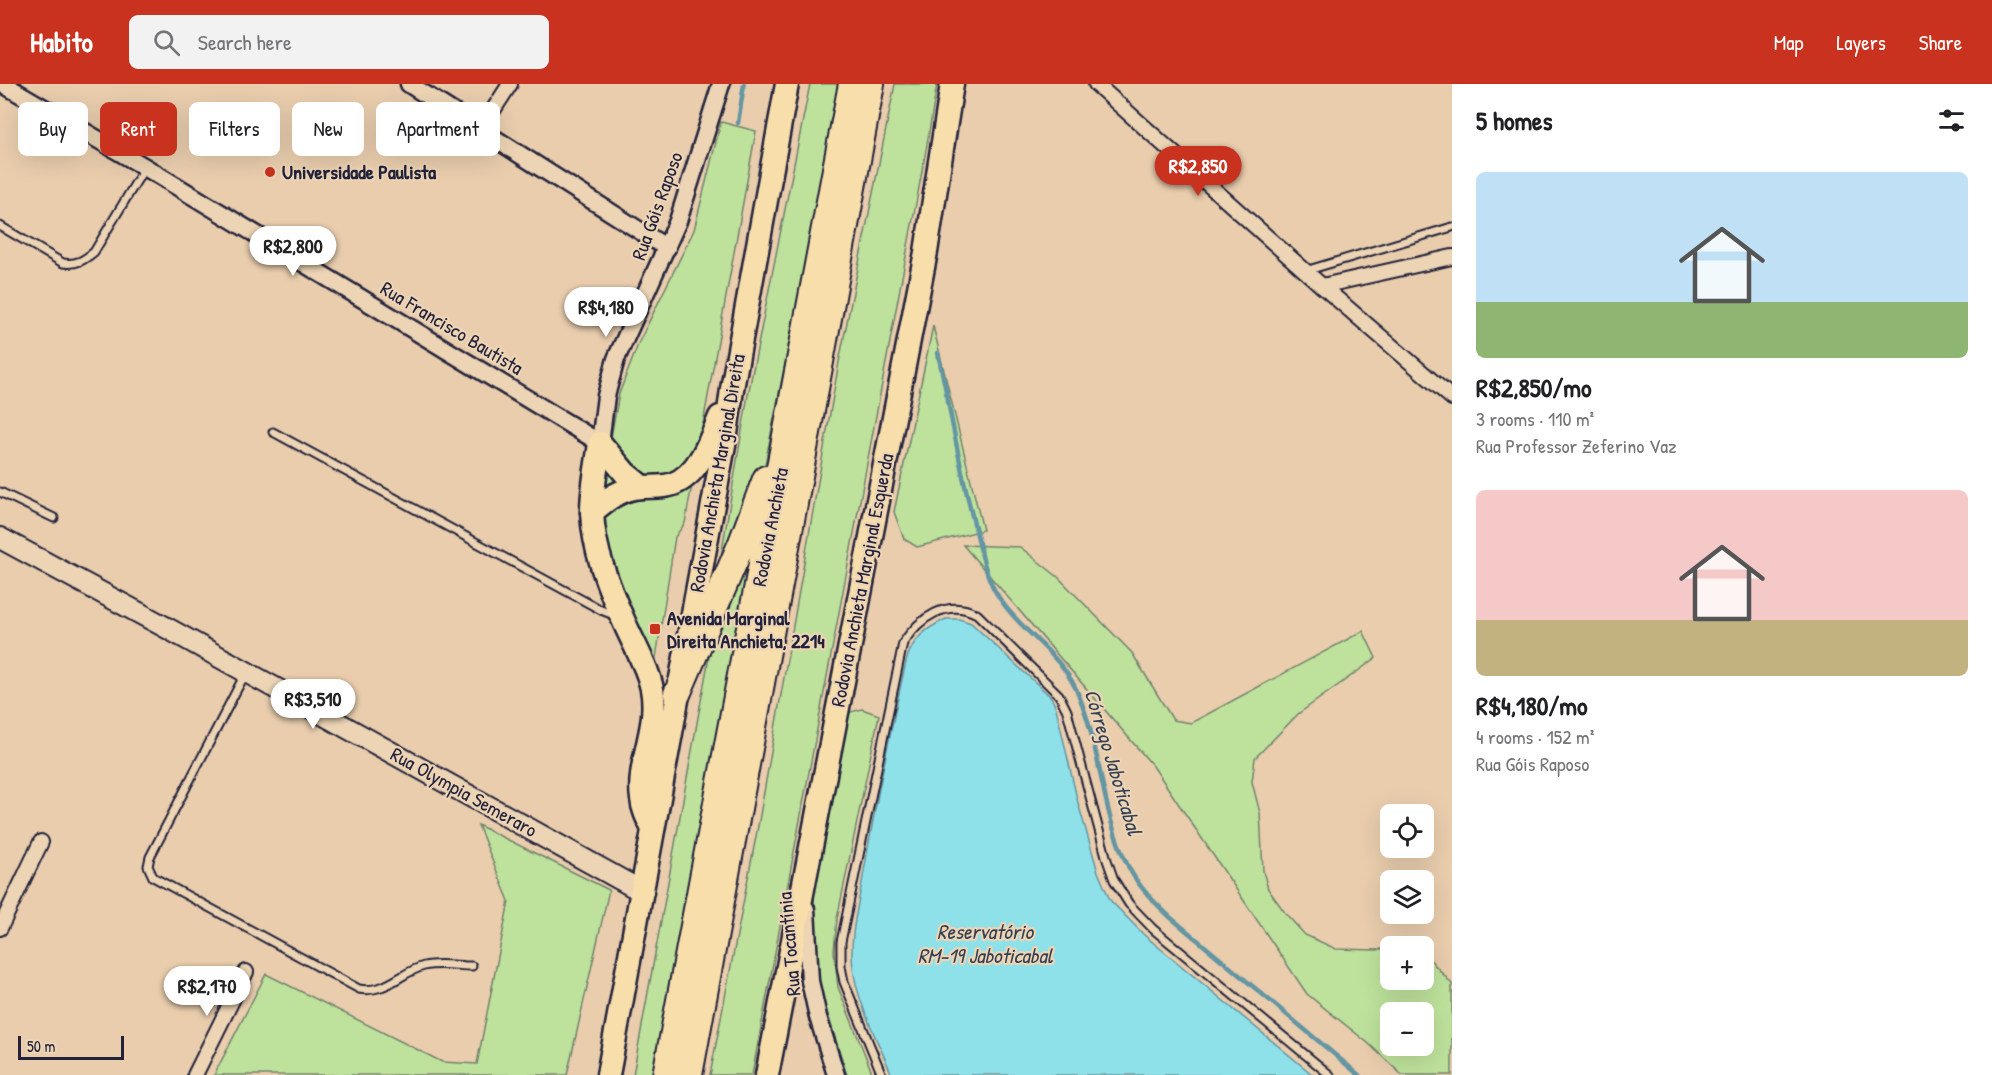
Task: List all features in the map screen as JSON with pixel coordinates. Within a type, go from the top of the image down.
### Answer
[{"type":"highway","name":"Rodovia Anchieta Marginal Direita","points":[[608,1075],[726,434],[732,389],[787,84]]},
{"type":"highway","name":"Rodovia Anchieta","points":[[666,1075],[852,84]]},
{"type":"highway","name":"Rodovia Anchieta","points":[[689,1075],[871,84]]},
{"type":"highway","name":"Rodovia Anchieta Marginal Esquerda","points":[[767,1075],[926,252],[952,84]]},
{"type":"highway","points":[[592,512],[625,489],[672,484],[684,478],[696,466],[732,389]]},
{"type":"highway","points":[[677,694],[756,509],[796,391]]},
{"type":"highway","points":[[600,443],[625,473],[642,487]]},
{"type":"highway","points":[[600,443],[592,512],[596,544],[622,618],[653,694],[654,715],[641,787],[644,809],[653,830]]},
{"type":"main road","name":"Rua Olympia Semeraro","points":[[0,538],[643,892]]},
{"type":"street","name":"Rua Francisco Bautista","points":[[3,84],[145,167],[600,443]]},
{"type":"street","points":[[409,84],[438,102]]},
{"type":"street","points":[[498,102],[510,84]]},
{"type":"street","name":"Rua Góis Raposo","points":[[600,443],[606,396],[616,359],[667,248],[686,199],[721,84]]},
{"type":"street","points":[[1096,84],[1322,286],[1452,398]]},
{"type":"street","points":[[500,141],[667,248]]},
{"type":"street","points":[[1322,286],[1452,257]]},
{"type":"street","points":[[0,928],[6,899],[41,842]]},
{"type":"street","name":"Rua Tocantínia","points":[[804,879],[810,981],[818,1017],[836,1075]]},
{"type":"street","points":[[195,1075],[246,972]]},
{"type":"lane","points":[[0,226],[63,263],[83,261],[94,252],[145,167]]},
{"type":"lane","points":[[1305,270],[1452,227]]},
{"type":"lane","points":[[273,432],[601,610],[622,618]]},
{"type":"lane","points":[[0,492],[54,518]]},
{"type":"lane","points":[[882,1075],[844,982],[841,942],[903,643],[920,622],[933,613],[952,608],[965,609],[977,614],[1059,695],[1067,711],[1107,860],[1121,895],[1153,929],[1330,1075]]},
{"type":"lane","points":[[246,672],[150,857],[148,866],[153,877],[359,989],[370,991],[382,987],[425,966],[472,966]]},
{"type":"green space","points":[[810,84],[839,84],[830,138],[764,469],[715,592],[748,395]]},
{"type":"green space","points":[[895,84],[937,84],[926,150],[752,1075],[710,1075],[759,821],[839,362]]},
{"type":"green space","points":[[721,122],[756,131],[685,523],[675,537],[655,664],[634,617],[608,546],[602,486],[619,394],[639,342],[694,230]]},
{"type":"green space","points":[[933,326],[983,530],[917,547],[904,539],[894,512]]},
{"type":"green space","points":[[764,509],[736,629],[656,1075],[633,1075],[713,635]]},
{"type":"green space","points":[[963,545],[1020,547],[1058,577],[1132,653],[1173,720],[1191,723],[1363,631],[1376,658],[1298,714],[1255,758],[1252,782],[1260,813],[1263,871],[1268,889],[1305,935],[1336,949],[1380,949],[1380,990],[1434,990],[1434,964],[1452,984],[1452,1075],[1402,1075],[1382,1056],[1434,1056],[1434,1002],[1380,1002],[1380,1054],[1307,994],[1153,766]]},
{"type":"green space","points":[[862,709],[879,715],[837,919],[834,951],[838,987],[873,1075],[847,1075],[818,983],[814,886],[847,713]]},
{"type":"green space","points":[[478,825],[609,890],[567,1075],[214,1075],[266,974],[442,1062],[477,1064],[509,901]]},
{"type":"water","name":"Reservatório RM-19 Jaboticabal","points":[[946,619],[959,619],[971,623],[1051,697],[1056,708],[1078,803],[1098,872],[1110,900],[1144,935],[1313,1075],[892,1075],[859,996],[853,968],[853,934],[878,796],[906,662],[912,647],[920,636]]},
{"type":"waterway","name":"Córrego Jaboticabal","points":[[738,123],[744,84]]},
{"type":"waterway","name":"Córrego Jaboticabal","points":[[938,353],[965,487],[989,577],[995,591],[1014,617],[1059,663],[1076,689],[1091,733],[1106,802],[1119,847],[1133,875],[1147,894],[1170,917],[1359,1075]]},
{"type":"place","name":"Universidade Paulista","points":[[270,172]]},
{"type":"place","name":"Avenida Marginal Direita Anchieta, 2214","points":[[655,629]]}]
